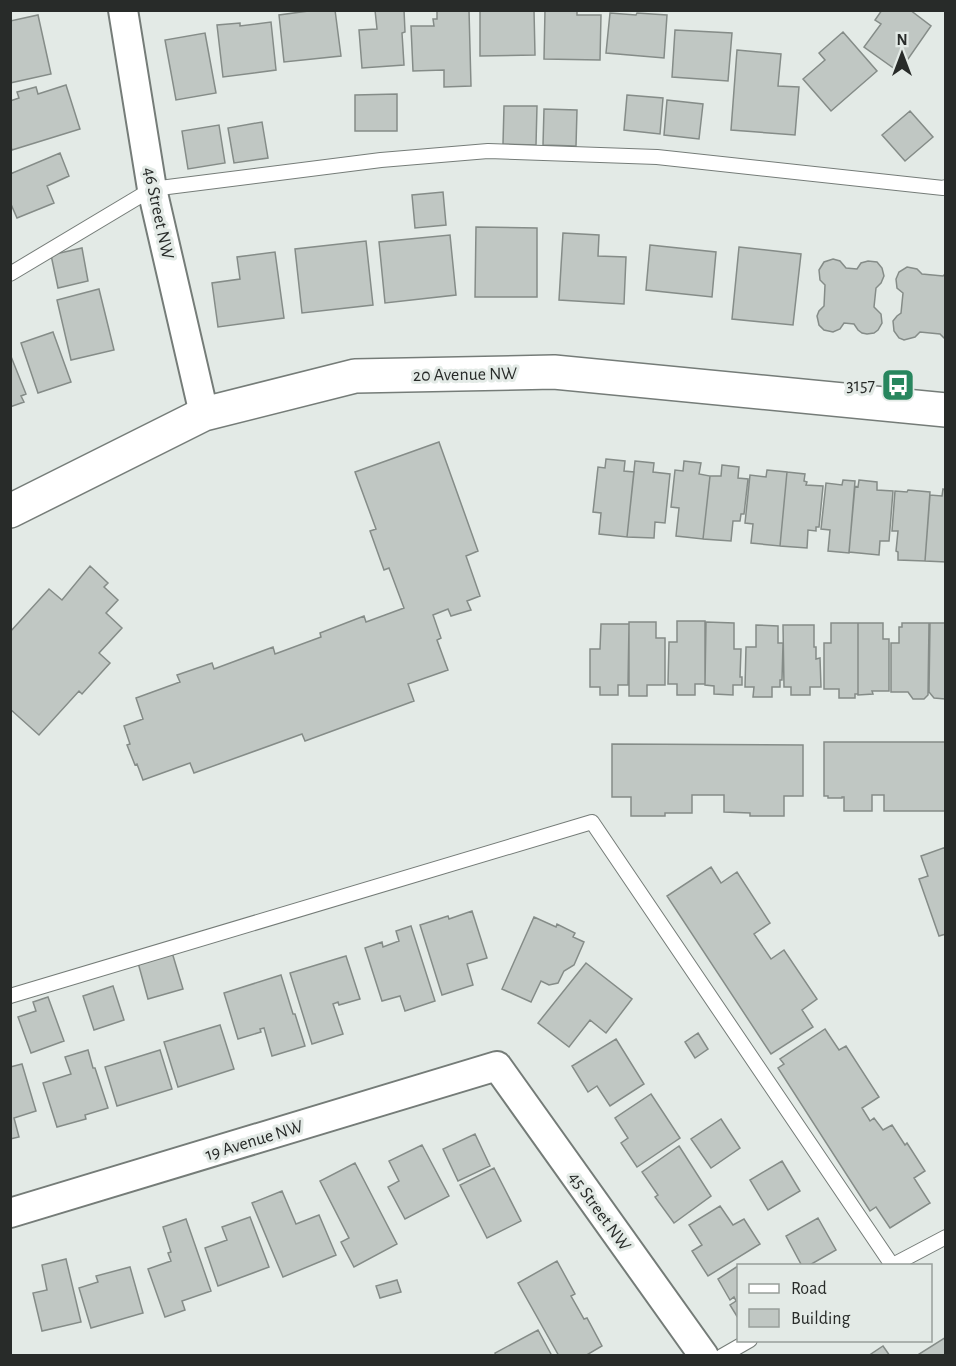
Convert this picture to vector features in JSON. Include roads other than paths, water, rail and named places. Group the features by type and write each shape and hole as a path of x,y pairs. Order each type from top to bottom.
{"street":[{"name":"46 Street NW","path":"123,10 152,189 204,414"},
{"name":"20 Avenue NW","path":"10,511 204,414 355,376 554,372 945,410"},
{"name":"19 Avenue NW","path":"10,1213 497,1066"},
{"name":"45 Street NW","path":"497,1066 704,1356"}],"lane":[{"path":"10,274 152,189 381,160 488,151 657,157 945,187"},
{"path":"10,996 592,822 891,1264"},
{"path":"894,1264 945,1237"},
{"path":"722,1356 748,1342"}],"place":[{"name":"3157","path":"898,385"}]}
